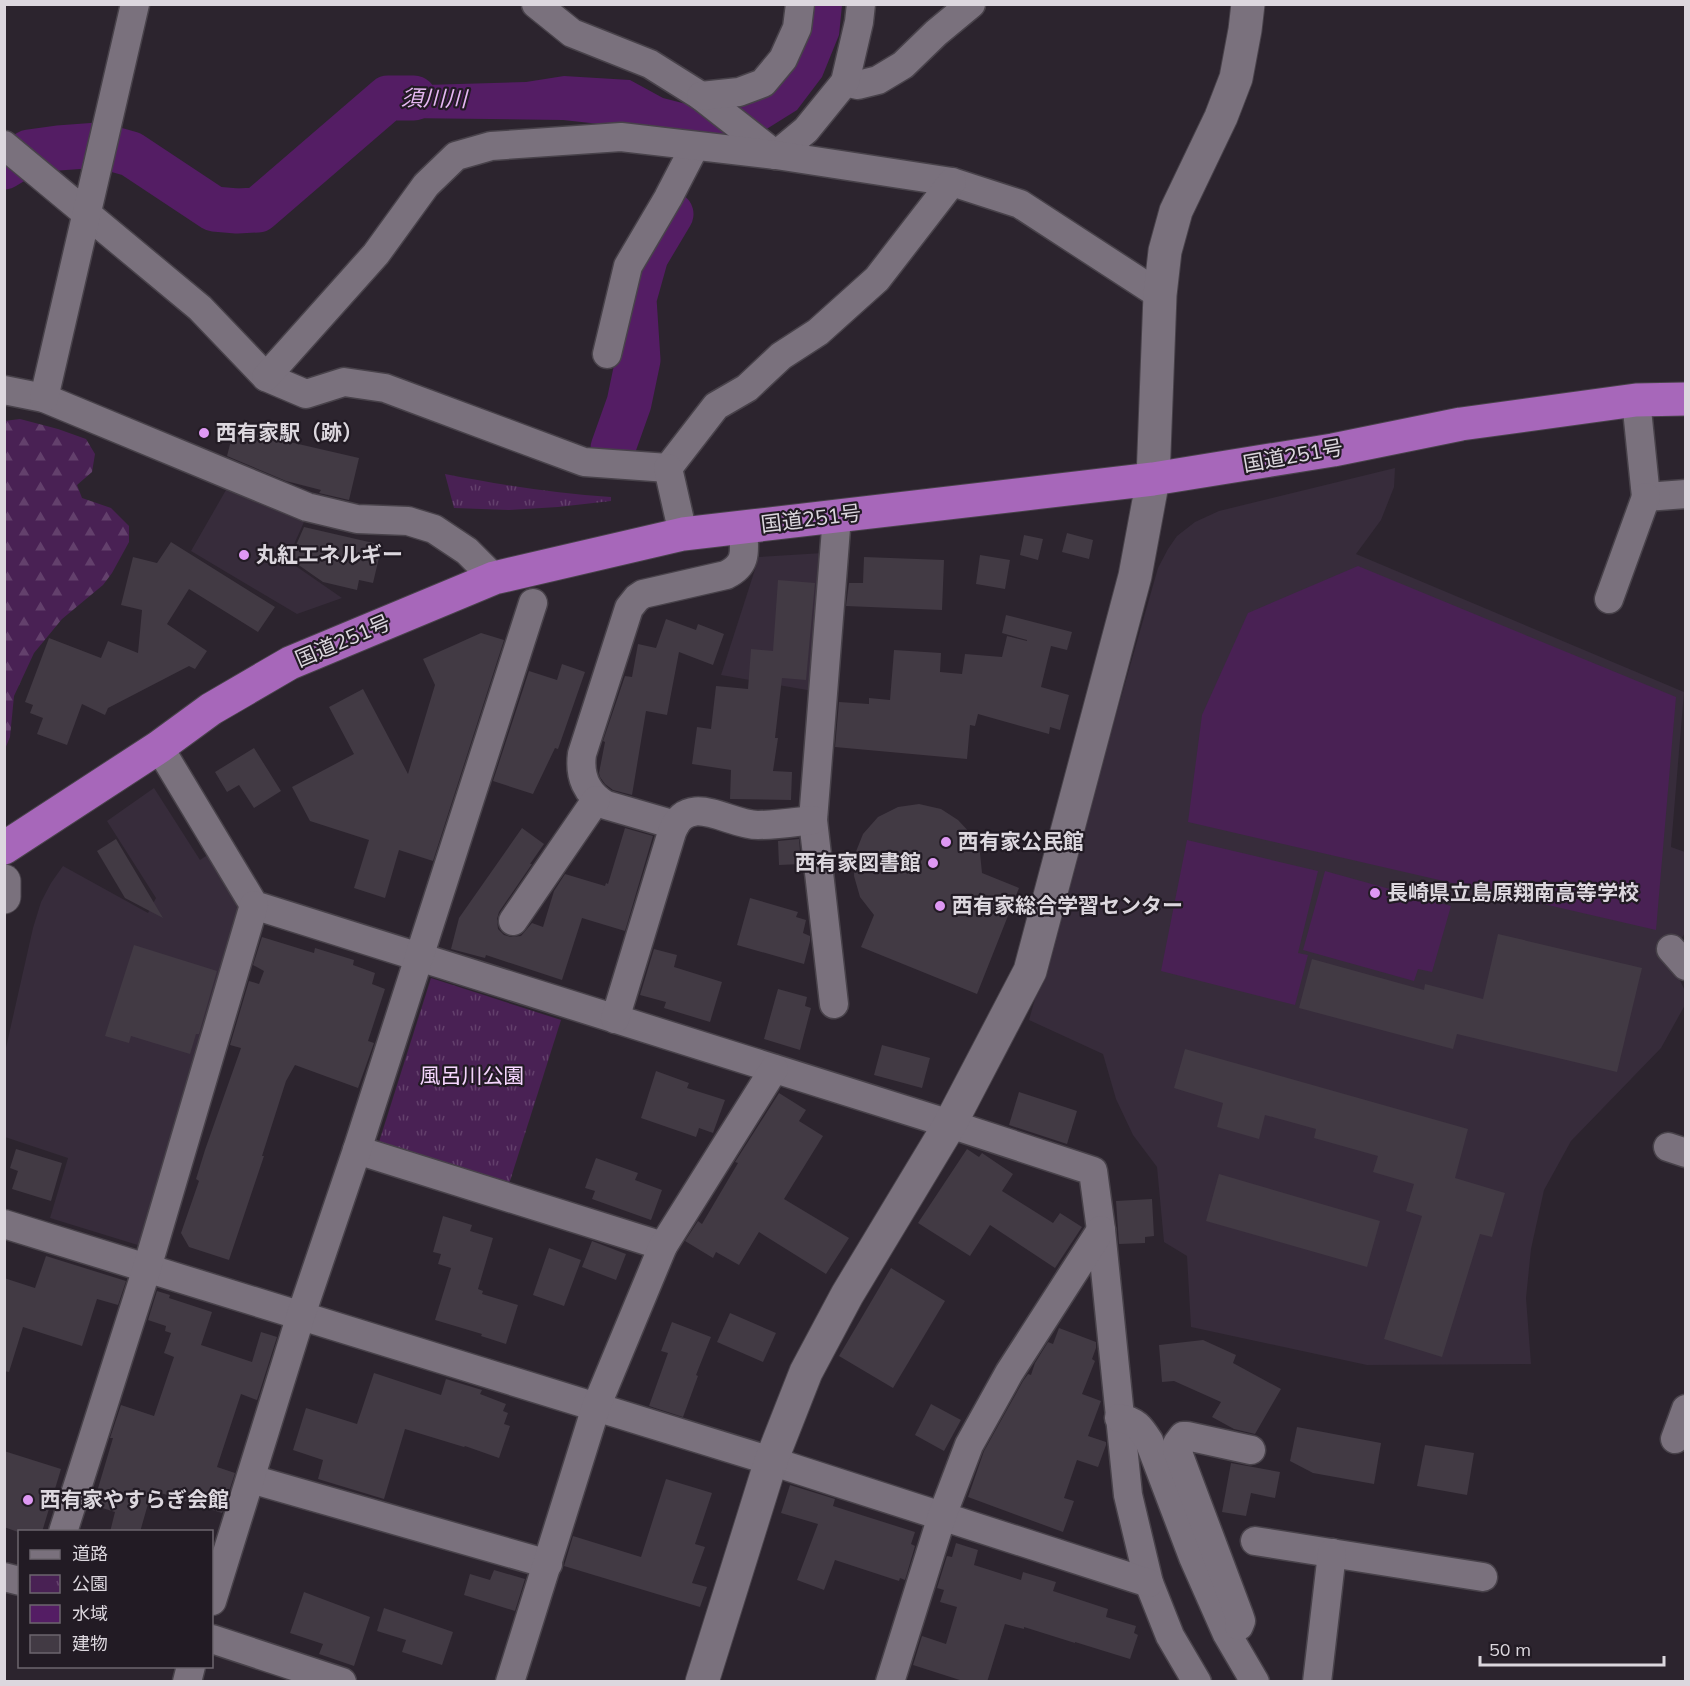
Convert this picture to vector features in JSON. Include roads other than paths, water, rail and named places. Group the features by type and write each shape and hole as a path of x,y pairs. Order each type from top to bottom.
{"highway":[{"name":"国道251号","path":"4,848 159,747 211,709 290,663 494,578 683,534 1152,479 1333,450 1461,423 1636,400 1686,399"}],"street":[{"path":"135,4 86,215 20,397 307,507 357,519 408,521 434,529 467,551 494,578"},
{"path":"536,4 572,33 650,64 704,99 768,148"},
{"path":"704,99 739,92 763,83 783,59 797,28 800,4"},
{"path":"768,148 806,130 845,82 861,4"},
{"path":"845,82 858,85 879,80 903,65 971,4"},
{"path":"702,1682 771,1461 806,1372 847,1295 950,1124 1030,970 1136,576 1152,479 1160,295 1165,251 1176,211 1221,117 1236,78 1248,4"},
{"path":"266,377 376,254 426,185 456,156 491,146 621,137 708,148 768,148 952,182 1020,204 1160,295"},
{"path":"607,354 628,266 668,198 708,148"},
{"path":"16,154 86,215 200,308 266,377 306,394 344,382 385,388 584,462 668,468"},
{"path":"668,468 716,406 747,388 781,356 818,332 877,279 952,182"},
{"path":"1608,599 1646,497 1636,400"},
{"path":"668,468 683,534"},
{"path":"1646,497 1686,494"},
{"path":"834,1004 813,820 837,516"},
{"path":"675,825 596,800 589,792 581,772 582,754 629,608 643,594 735,571 744,554 743,527"},
{"path":"213,1598 301,1315 420,957 533,603"},
{"path":"159,747 254,905 1093,1171 1128,1495 1149,1583 1170,1636 1197,1682"},
{"path":"513,921 596,800"},
{"path":"615,1018 675,825 681,818 688,812 699,810 756,825 813,820"},
{"path":"4,881 4,897"},
{"path":"64,1530 147,1268 254,905"},
{"path":"510,1682 596,1407 663,1246 774,1069"},
{"path":"357,1150 663,1246"},
{"path":"4,1224 771,1461 1149,1583"},
{"path":"894,1680 942,1516 969,1445 1003,1384 1101,1230"},
{"path":"1675,1439 1686,1409"},
{"path":"1119,1418 1128,1419 1139,1426 1149,1441 1193,1557 1227,1634 1255,1682"},
{"path":"1227,1634 1239,1627 1241,1621 1176,1450 1183,1436 1251,1450"},
{"path":"251,1479 548,1564"},
{"path":"1255,1541 1483,1577"},
{"path":"1317,1682 1332,1553"},
{"path":"213,1639 342,1682"}],"water":[{"path":"808,5 842,5 839,35 822,77 797,110 765,130 736,139 563,120 403,118 345,122 391,86 526,82 564,76 630,80 663,98 694,106 744,99"}],"waterway":[{"name":"須川川","path":"4,167 29,152 99,145 131,154 214,209 258,210 388,98 414,98"},
{"path":"613,448 629,403 638,360 634,299 646,256 671,214"}],"place":[{"name":"西有家駅（跡）","path":"204,433"},
{"name":"丸紅エネルギー","path":"244,555"},
{"name":"西有家公民館","path":"946,842"},
{"name":"西有家図書館","path":"933,863"},
{"name":"長崎県立島原翔南高等学校","path":"1375,893"},
{"name":"西有家総合学習センター","path":"940,906"},
{"name":"西有家やすらぎ会館","path":"28,1500"}],"park label":[{"name":"風呂川公園","path":"472,1076"}]}
